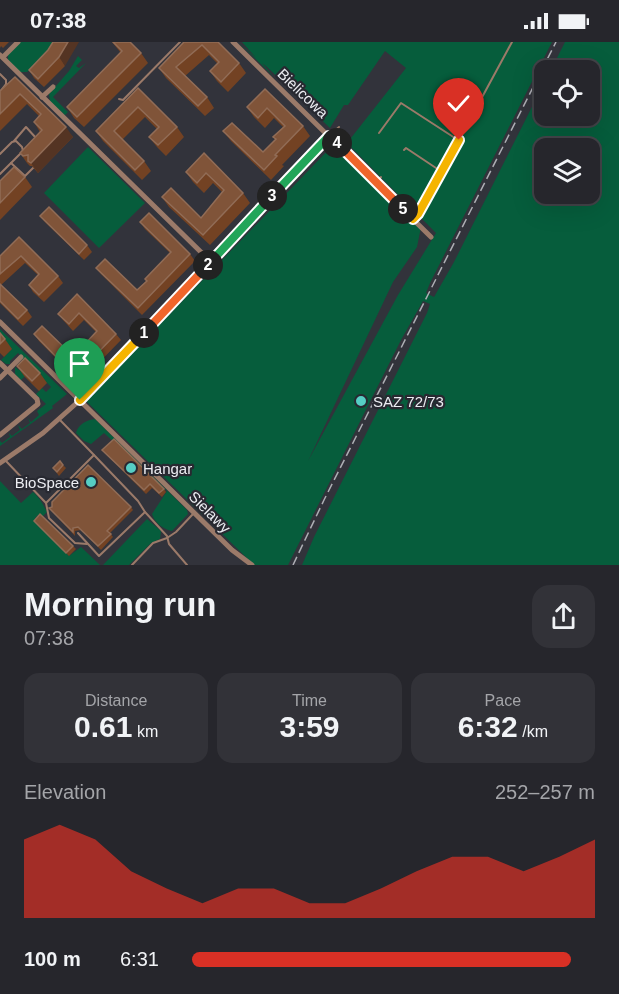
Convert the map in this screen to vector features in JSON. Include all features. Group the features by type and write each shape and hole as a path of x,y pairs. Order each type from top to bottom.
{"street":[{"path":"18,42 1,56 26,76 42,97 206,257"},
{"name":"Bielicowa","path":"233,42 431,237"},
{"path":"42,97 53,87"},
{"path":"2,461 59,419 80,400 329,136"},
{"name":"Sielawy","path":"0,322 232,550 252,565"},
{"path":"0,378 21,357"},
{"path":"0,363 37,399 38,404 0,435"}],"lane":[{"path":"119,99 123,100 180,42"},
{"path":"413,219 512,42"},
{"path":"0,74 6,80 0,92"},
{"path":"379,133 401,103 459,140"},
{"path":"329,136 339,127"},
{"path":"0,154 26,128 36,138 30,143"},
{"path":"0,174 24,149 14,141"},
{"path":"404,150 406,148 441,172"},
{"path":"11,163 25,176 33,168"},
{"path":"376,183 381,177"},
{"path":"59,419 138,501 187,565"},
{"path":"46,503 94,455"},
{"path":"2,461 52,508"},
{"path":"46,503 49,518 75,543 87,544"},
{"path":"78,533 99,556 145,512"},
{"path":"132,565 153,543 173,534 194,512"},
{"path":"173,534 178,536"}],"green space":[{"path":"18,42 55,42 49,54 27,72 20,72 8,60 8,53"},
{"path":"238,42 256,58 242,42 552,42 543,60 534,60 534,78 430,283 426,293 434,297 534,103 534,126 600,126 600,60 556,60 565,42 619,42 619,565 302,565 427,313 430,304 423,301 401,340 288,565 254,565 86,401 333,145 421,227 417,247 393,282 308,461 398,295 436,233 347,143 406,68 385,51 348,105 344,105 330,128 262,63 274,77"},
{"path":"78,56 82,60 76,66 79,68 86,63 53,97 68,112 65,115 50,101 49,94 69,71"},
{"path":"88,147 145,203 99,248 44,193"},
{"path":"0,329 67,394 52,406 53,408 0,446 0,441 2,443 10,437 9,433 12,436 20,430 18,425 22,429 30,423 28,418 31,422 39,415 37,411 46,404 36,394 42,388 46,392 51,387 33,368 21,380 15,374 15,367 19,370 25,363 18,353 10,364 1,360 12,349 0,336"},
{"path":"95,419 187,510 188,514 172,531 160,525 152,514 167,491 104,433 91,444 76,433 83,423"},
{"path":"0,481 21,503 33,492 38,497 47,512 41,518 38,515 35,518 69,556 81,547 100,565 0,565"},
{"path":"147,519 161,531 160,539 151,543 129,565 103,565"}],"building":[{"path":"53,42 68,42 59,57 38,79 29,70"},
{"path":"113,42 130,42 141,53 77,117 67,107 122,51"},
{"path":"184,42 218,42 239,63 221,82 210,71 219,62 202,45 176,67 207,97 198,106 159,68"},
{"path":"15,77 66,127 31,163 28,161 28,155 23,156 20,153 42,130 34,122 41,114 20,94 0,114 0,91"},
{"path":"138,88 177,127 158,145 149,137 159,127 138,107 114,131 144,161 135,170 96,131"},
{"path":"265,89 303,126 264,170 223,131 232,123 263,152 276,139 273,137 285,126 267,108 258,118 247,107"},
{"path":"204,153 243,193 203,235 162,197 171,188 201,218 224,190 206,173 197,183 186,172"},
{"path":"14,167 25,177 0,203 0,181"},
{"path":"49,207 87,245 79,254 40,216"},
{"path":"149,213 190,254 138,308 96,268 105,259 137,290 147,281 145,279 171,252 140,222"},
{"path":"19,237 58,276 39,295 29,285 39,274 21,256 0,274 0,256"},
{"path":"0,284 27,310 18,319 0,301"},
{"path":"77,294 116,334 79,372 69,370 34,334 42,326 75,358 97,331 79,313 69,324 58,314"},
{"path":"0,333 5,339 0,344"},
{"path":"25,358 40,373 32,381 17,366"},
{"name":"Hangar","path":"114,439 164,489 159,493 150,484 144,490 102,450"},
{"path":"60,461 63,465 57,472 53,468"},
{"path":"88,465 131,507 107,531 111,534 98,546 78,527 73,528 73,532 49,508 52,507 52,502"},
{"path":"40,514 73,546 66,553 34,521"}],"railway":[{"path":"293,565 556,42"}],"place":[{"name":"SAZ 72/73","path":"361,401"},
{"name":"Hangar","path":"131,468"},
{"name":"BioSpace","path":"91,482"}],"route":[{"path":"80,400 329,136 413,219 418,214 459,140"}]}
